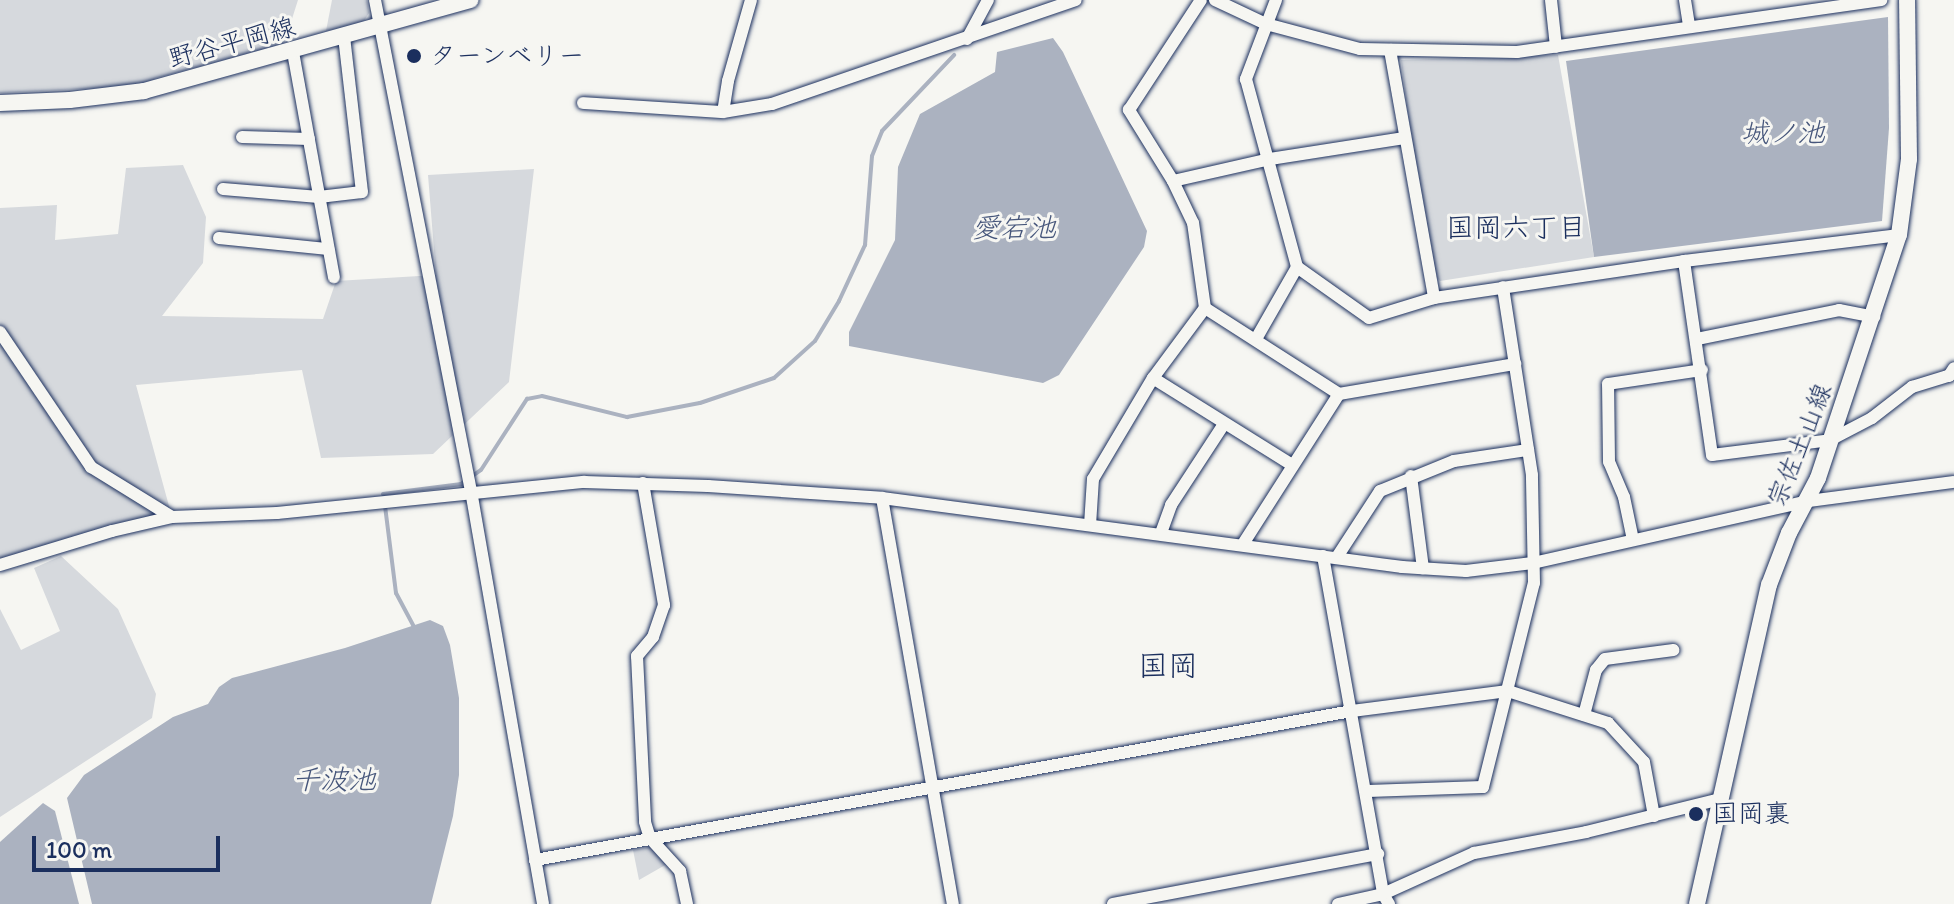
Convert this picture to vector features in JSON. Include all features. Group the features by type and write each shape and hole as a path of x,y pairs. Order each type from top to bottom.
{"main road":[{"name":"野谷平岡線","path":"0,103 70,100 144,91 471,0"},
{"name":"宗佐土山線","path":"1697,904 1769,585 1789,533 1809,501 1874,317 1899,235 1909,159 1907,0"}],"street":[{"path":"375,0 471,491 543,904"},
{"path":"723,112 728,81 751,0"},
{"path":"967,39 988,0"},
{"path":"1090,525 1093,479 1153,378 1205,308 1193,223 1173,181 1129,110 1201,0"},
{"path":"1215,0 1266,24 1333,43 1390,50 1517,52 1689,25 1881,0"},
{"path":"1276,0 1246,79 1297,267 1369,318 1434,298 1503,287 1899,235"},
{"path":"1551,0 1556,47"},
{"path":"1685,0 1689,25"},
{"path":"583,103 723,112 772,104 1075,2"},
{"path":"223,189 319,197 362,192 344,37"},
{"path":"1390,50 1434,298"},
{"path":"293,52 334,277"},
{"path":"242,137 309,139"},
{"path":"1173,181 1270,159 1404,138"},
{"path":"219,238 328,249"},
{"path":"1684,261 1712,455 1830,440 1872,418 1912,387 1952,376"},
{"path":"1256,339 1297,267"},
{"path":"1367,791 1483,787 1534,583 1532,475 1503,287"},
{"path":"1205,308 1339,394 1515,364"},
{"path":"1697,339 1839,310 1874,317"},
{"path":"0,332 91,467 172,517"},
{"path":"1633,540 1624,497 1609,462 1608,384 1702,370"},
{"path":"1153,378 1292,465"},
{"path":"1243,544 1339,394"},
{"path":"1161,533 1171,505 1224,424"},
{"path":"1337,557 1380,491 1454,461 1528,450"},
{"path":"1411,476 1423,568"},
{"path":"0,565 112,531 172,517 277,513 471,491 483,495 584,482 882,498 1323,556 1466,571 1533,563 1809,501 1954,482"},
{"path":"643,483 664,605 653,637 637,656 643,718 645,822 650,838 680,871 687,904"},
{"path":"882,498 953,904"},
{"path":"1323,556 1386,899"},
{"path":"1584,715 1596,670 1605,659 1673,650"},
{"path":"535,860 1352,711 1508,691 1608,723 1644,762 1654,816"},
{"path":"1338,904 1386,899 1474,853 1654,816 1720,799"},
{"path":"1113,904 1378,854"}],"shaded area":[{"path":"0,0 298,0 284,44 156,78 142,86 0,93"},
{"path":"332,0 367,0 369,13 362,24 326,31"},
{"path":"1558,55 1594,257 1440,281 1429,270 1401,60"},
{"path":"183,165 206,217 203,263 162,316 323,319 336,281 436,275 428,175 534,169 509,382 433,454 321,458 302,370 136,385 172,517 0,567 0,208 57,205 55,240 118,234 126,168"},
{"path":"61,556 118,609 156,694 152,718 0,817 0,609 21,650 60,631 34,568"},
{"path":"651,847 667,864 639,880 633,850"}],"water":[{"name":"城ノ池","path":"1888,17 1889,128 1882,221 1594,257 1566,61"},
{"name":"愛宕池","path":"1053,38 1063,52 1147,231 1144,247 1059,375 1043,383 849,346 849,332 895,240 898,167 920,114 995,72 997,52"},
{"name":"千波池","path":"430,620 443,626 450,645 459,698 459,775 453,816 431,904 92,904 67,798 84,775 173,717 208,704 219,687 232,678 345,648"},
{"path":"43,803 55,811 79,904 0,904 0,842"}],"waterway":[{"path":"383,494 461,484 481,470 527,399 542,396 627,417 700,403 774,378 815,341 839,301 865,245 872,156 882,131 954,55"},
{"path":"385,506 396,593 414,627"}],"place":[{"name":"ターンベリー","path":"414,56"},
{"name":"国岡裏","path":"1696,814"}],"district":[{"name":"国岡六丁目","path":"1516,227"},
{"name":"国岡","path":"1168,666"}]}
